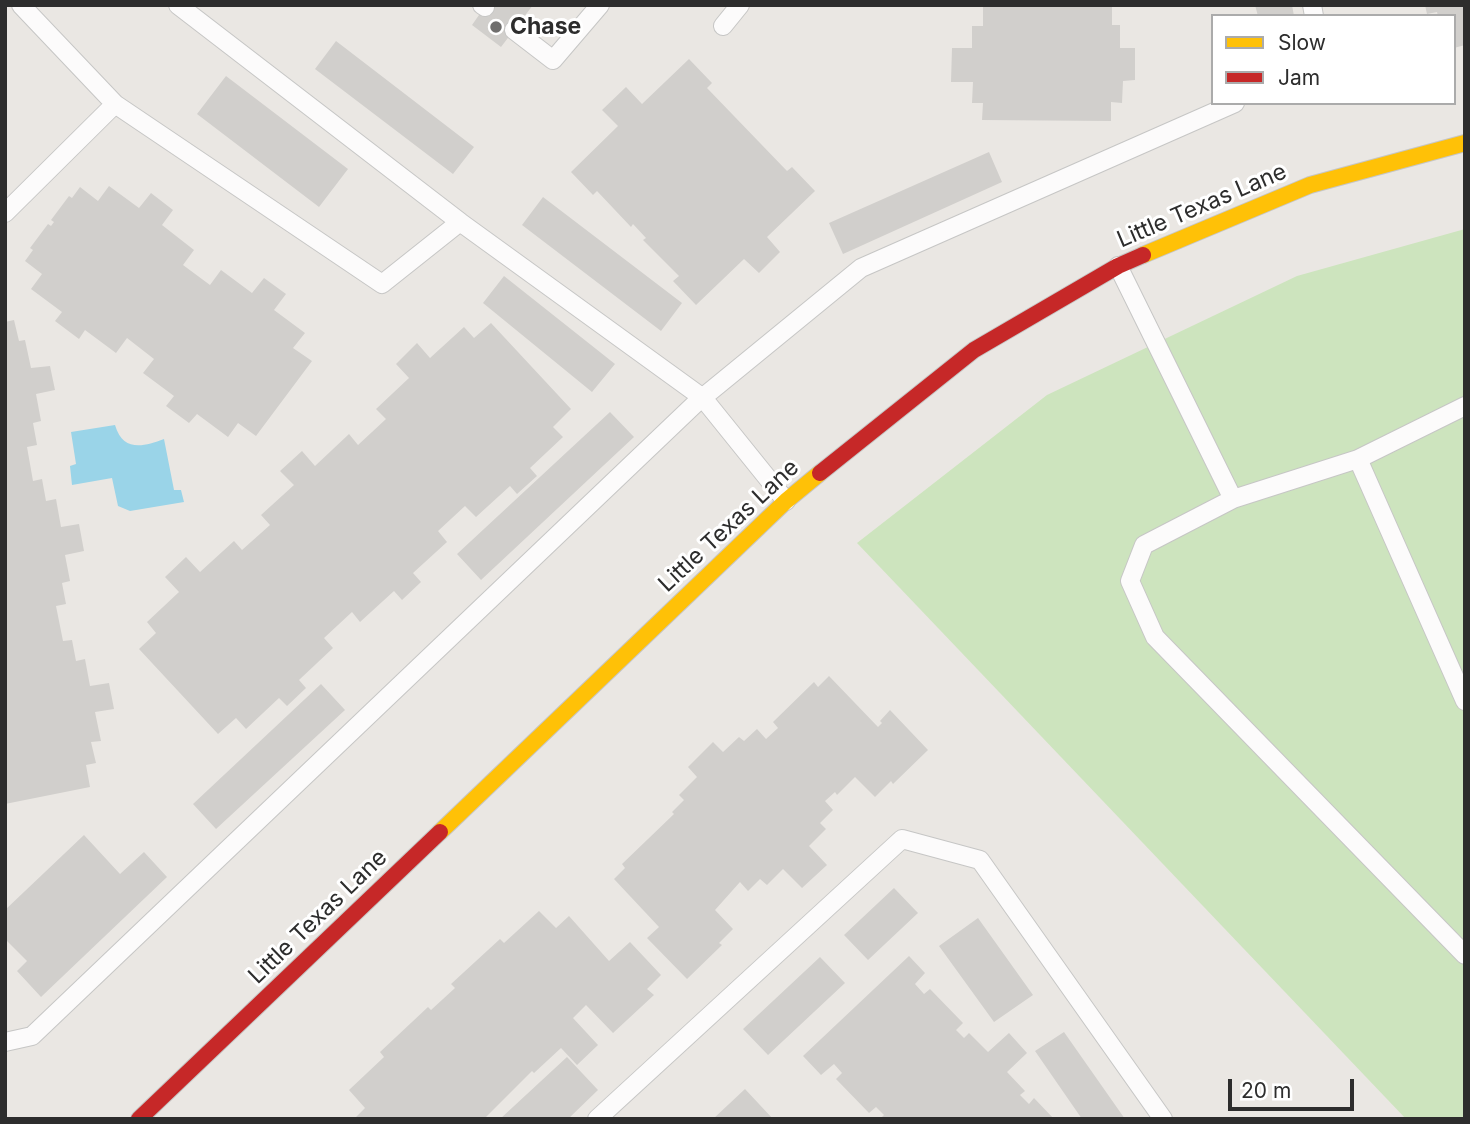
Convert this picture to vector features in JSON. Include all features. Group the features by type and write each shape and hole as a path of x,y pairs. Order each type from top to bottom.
{"street":[{"name":"Little Texas Lane","path":"139,1119 786,501 974,350 1118,266 1310,185 1465,143"}],"lane":[{"path":"21,5 115,104 382,284 460,222"},
{"path":"178,5 460,222 703,398 786,501"},
{"path":"514,30 553,60 600,5"},
{"path":"723,26 740,5"},
{"path":"5,213 115,104"},
{"path":"5,1042 32,1036 703,398 861,268 1230,105"},
{"path":"1118,266 1233,499"},
{"path":"1465,407 1358,458 1233,499 1144,545 1130,581 1155,637 1465,955"},
{"path":"1358,458 1465,701"},
{"path":"597,1119 902,839 980,860 1163,1119"}],"green space":[{"path":"1465,229 1465,1119 1406,1119 857,543 1047,395 1297,276"}],"water":[{"path":"115,425 123,440 135,445 164,439 174,490 181,490 184,502 130,511 118,506 112,478 72,485 70,466 76,464 71,432"}],"building":[{"name":"Chase","path":"486,5 533,5 501,47 472,25"},
{"path":"983,5 1112,5 1112,25 1120,25 1120,48 1135,48 1135,80 1123,81 1122,103 1111,102 1111,121 982,120 983,103 972,103 973,82 951,82 952,48 972,48 972,26 983,26"},
{"path":"1255,5 1292,5 1294,14 1257,14"},
{"path":"1425,5 1465,5 1465,45 1456,47 1456,14 1427,14"},
{"path":"336,41 474,147 453,174 315,69"},
{"path":"689,59 712,83 707,88 787,171 792,167 815,191 767,237 780,252 759,273 744,259 696,305 673,281 679,276 643,240 646,238 633,224 631,227 597,191 593,195 571,172 618,126 602,110 626,87 642,104"},
{"path":"226,76 348,169 319,207 197,114"},
{"path":"989,152 1002,182 843,254 829,223"},
{"path":"109,186 139,208 151,193 173,210 162,225 194,250 183,265 210,285 221,270 252,293 264,278 286,294 274,310 305,333 293,348 312,361 256,436 238,423 228,437 197,414 189,423 166,406 174,396 143,373 154,359 127,338 116,353 85,330 79,339 55,321 62,312 31,289 42,274 25,261 33,250 30,248 48,224 51,226 54,222 51,220 69,196 72,198 80,187 98,201"},
{"path":"543,197 682,303 661,331 522,225"},
{"path":"504,276 615,364 592,392 483,303"},
{"path":"14,320 19,341 25,340 31,368 50,366 55,390 36,394 41,421 33,423 37,445 27,447 33,481 42,479 46,501 56,499 61,527 79,524 84,551 65,555 70,581 62,583 66,604 56,606 63,641 72,640 76,661 85,659 90,686 109,683 114,709 95,712 101,741 91,742 96,763 86,765 90,787 5,804 5,322"},
{"path":"491,323 571,409 553,427 563,437 530,468 537,476 517,494 510,486 476,517 465,506 438,531 447,542 413,573 421,582 402,600 394,591 360,622 352,612 324,638 333,648 299,680 306,688 287,706 279,698 246,729 236,718 218,734 139,649 156,633 147,622 179,592 165,577 186,557 200,572 234,541 242,550 270,525 261,515 294,485 280,471 302,451 315,466 349,434 358,445 386,419 376,409 409,378 396,364 417,343 430,358 464,327 474,338"},
{"path":"610,412 634,437 481,580 457,554"},
{"path":"829,676 878,727 890,710 928,750 893,784 891,781 875,797 855,777 837,795 835,792 825,801 833,810 820,823 826,829 809,846 827,865 802,888 783,869 767,885 760,879 748,891 740,882 715,910 733,929 719,943 722,945 687,979 647,938 659,927 614,879 625,868 622,864 674,814 672,812 684,800 679,795 697,777 688,767 713,742 723,752 739,737 744,741 757,729 766,739 778,728 773,722 814,682 818,687"},
{"path":"321,684 345,710 216,829 193,804"},
{"path":"84,835 120,874 144,852 167,877 41,997 17,971 27,961 5,939 5,910"},
{"path":"894,888 918,913 868,960 844,935"},
{"path":"539,911 556,928 569,916 609,961 630,942 661,975 647,989 654,995 613,1033 586,1005 573,1018 598,1045 577,1065 561,1048 534,1073 532,1071 484,1119 354,1119 365,1108 349,1090 384,1057 380,1052 428,1007 431,1010 455,988 451,984 500,939 504,943"},
{"path":"978,918 1033,995 994,1022 939,946"},
{"path":"909,956 925,973 915,984 924,994 930,989 963,1023 956,1030 964,1038 969,1033 988,1052 1009,1033 1027,1053 1007,1072 1025,1091 1020,1095 1029,1104 1034,1098 1054,1119 880,1119 884,1115 876,1107 869,1113 836,1079 842,1073 834,1064 821,1075 803,1056"},
{"path":"820,957 845,983 768,1055 743,1029"},
{"path":"1064,1032 1125,1119 1082,1119 1035,1051"},
{"path":"567,1057 598,1090 568,1119 500,1119"},
{"path":"745,1089 773,1119 713,1119"}],"traffic: slow":[{"path":"1143,255 1310,185 1465,143"},
{"path":"440,832 786,501 820,473"}],"traffic: jam":[{"path":"820,473 974,350 1118,266 1143,255"},
{"path":"139,1119 440,832"}],"place":[{"name":"Chase","path":"496,27"}]}
